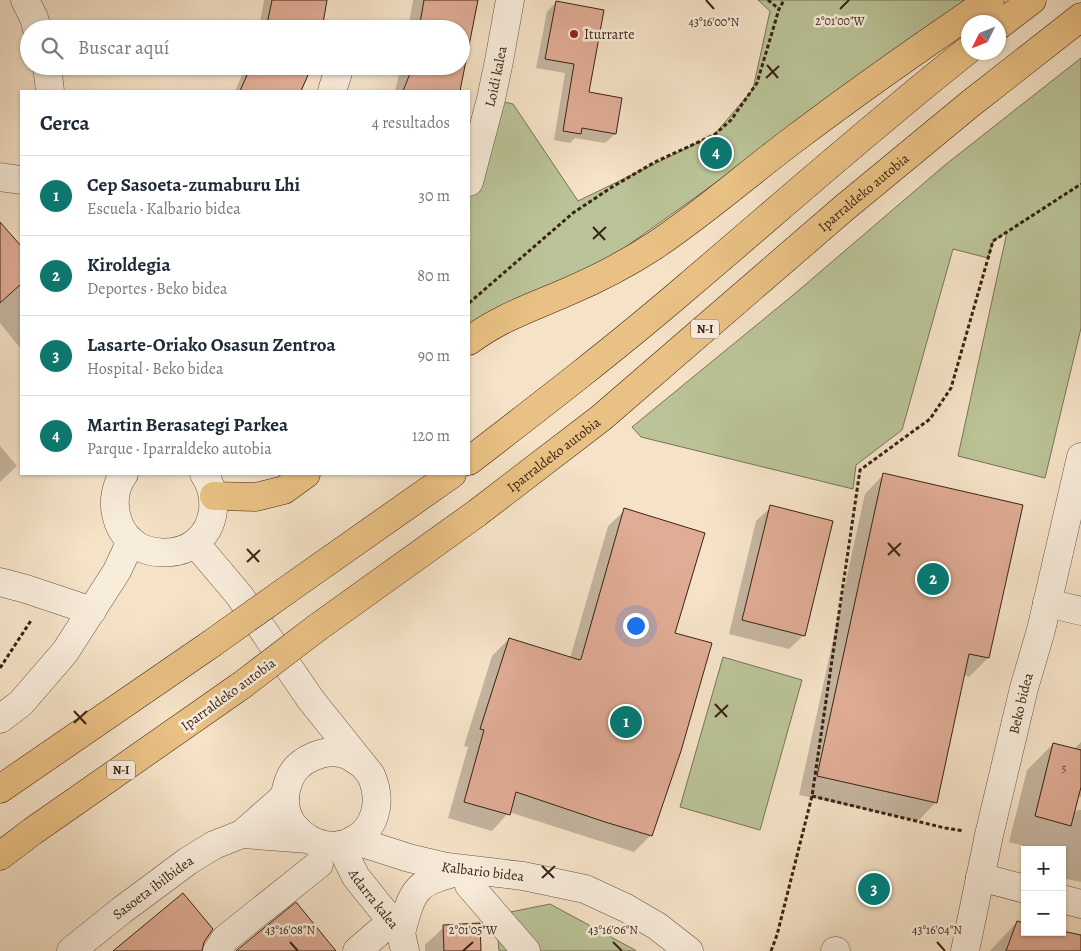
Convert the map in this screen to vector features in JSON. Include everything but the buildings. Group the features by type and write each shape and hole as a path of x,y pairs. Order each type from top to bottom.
{"highway":[{"path":"470,340 483,330 516,312 568,292 652,247 790,142 924,45 990,0"},
{"path":"1006,20 1032,0"},
{"name":"Iparraldeko autobia","path":"0,856 32,831 242,685 318,627 477,513 601,418 844,208 970,104 1081,18"},
{"path":"470,460 585,372 687,287 817,174 961,56"},
{"path":"209,485 256,497 284,490 305,475"},
{"path":"0,789 211,644 451,475"}],"street":[{"path":"25,0 35,20"},
{"name":"Loidi kalea","path":"470,178 486,122 510,0"},
{"path":"48,75 50,90"},
{"path":"332,90 337,75"},
{"path":"0,177 20,180"},
{"name":"Beko bidea","path":"965,951 980,877 1024,688 1041,630 1081,457"},
{"path":"124,475 115,496 118,522 131,541 156,552 171,552 186,548 195,543 209,525 214,510 209,485"},
{"path":"0,719 22,703 65,652 117,571 131,541"},
{"path":"195,543 239,595 311,700 371,775 376,785 378,796 375,815 370,826 347,843 328,846 315,843 301,835 290,822 285,805 285,790 292,774 307,751 312,734 311,700"},
{"path":"0,582 92,611"},
{"path":"1046,603 1081,611"},
{"path":"300,764 316,755 331,752 346,755 360,763"},
{"name":"Sasoeta ibilbidea","path":"71,951 188,860 214,845 242,834 285,796"},
{"path":"375,815 409,858"},
{"name":"Sasoeta ibilbidea","path":"242,834 308,839"},
{"name":"Kalbario bidea","path":"347,843 447,867 470,877 523,876 586,889 626,908 657,926 689,951"},
{"name":"Adarra kalea","path":"347,843 356,876 395,938"},
{"path":"218,947 319,864"},
{"path":"357,951 395,938 408,906 423,884 435,878 470,877 526,951"},
{"path":"980,877 1021,888"},
{"path":"1066,900 1081,904"}],"path":[{"path":"768,0 779,9"},
{"path":"470,302 573,213 655,162 714,135 731,120 757,83 779,9 784,0"},
{"path":"770,951 777,935 812,796 860,470 930,419 951,388 992,241 1081,184"},
{"path":"0,668 34,616"},
{"path":"812,796 945,828"}],"green space":[{"path":"758,0 972,0 613,256 470,328 470,169 491,99 513,104 578,201 714,135 753,89 770,11"},
{"path":"1081,58 1081,328 1045,478 958,456 1007,232 993,241 988,258 953,249 902,430 856,465 853,489 641,437 632,427 792,296 945,165"},
{"path":"723,657 802,680 760,830 680,807"},
{"path":"550,904 636,951 499,951 496,915"}],"place":[{"name":"Iturrarte","path":"574,34"},
{"name":"Martin Berasategi Parkea","path":"716,153"},
{"name":"Kiroldegia","path":"933,579"},
{"name":"Cep Sasoeta-zumaburu Lhi","path":"626,722"},
{"name":"Lasarte-Oriako Osasun Zentroa","path":"874,889"}]}
